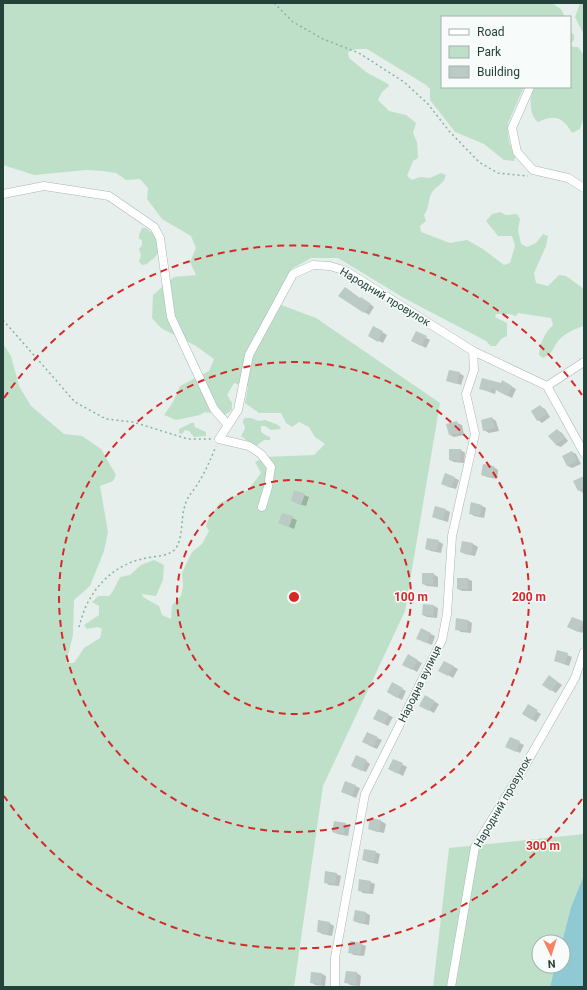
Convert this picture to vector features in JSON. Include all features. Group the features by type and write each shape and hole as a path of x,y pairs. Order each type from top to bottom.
{"street":[{"path":"530,88 512,128 517,152 533,170 568,178 584,188"},
{"path":"3,194 44,186 110,196 154,227 160,238 172,317 214,408 228,425"},
{"name":"Народний провулок","path":"219,439 238,410 250,355 253,348 294,274 313,265 330,266 346,271 472,351 547,386"},
{"name":"Народна вулиця","path":"335,987 335,958 365,794 442,640 447,614 452,536 476,434 466,394 474,370 472,351"},
{"path":"584,362 547,386 584,453"},
{"path":"219,439 249,446 261,454 271,467 268,487 262,507"},
{"name":"Народний провулок","path":"451,987 475,847 526,764 575,678 584,652"}],"path":[{"path":"274,3 293,22 323,39 359,53 404,82 428,104 450,132 479,162 498,173 529,176"},
{"path":"3,320 75,402 106,419 133,422 188,439 219,439 208,465 195,488 186,498 180,537 176,548 169,554 141,559 120,566 101,583 86,607 79,627"}],"green space":[{"path":"3,3 552,3 561,9 564,16 441,16 441,88 524,88 508,123 509,140 516,155 514,161 504,160 484,144 455,132 430,100 430,89 426,85 367,49 356,49 348,52 349,58 366,72 388,84 389,86 382,92 378,100 389,111 406,115 416,123 413,133 417,142 418,158 413,161 407,176 412,180 420,177 430,178 441,173 446,175 443,181 431,194 427,210 424,215 426,221 420,226 421,232 450,243 467,240 483,249 504,265 510,263 515,246 512,236 498,236 486,221 492,214 500,212 506,215 517,214 520,219 518,230 521,244 527,247 536,243 543,234 548,236 546,246 534,273 536,283 548,286 559,275 566,276 584,289 584,326 564,336 559,340 551,352 543,358 539,355 541,343 553,325 551,318 518,313 516,316 509,314 496,314 495,317 507,323 507,336 501,339 496,346 491,346 486,341 404,298 338,258 311,258 292,269 273,302 316,318 440,403 405,611 323,786 294,987 3,987 3,344 11,356 19,386 31,406 64,434 82,436 101,449 116,475 113,481 100,486 108,532 104,551 90,586 74,600 73,635 66,663 74,663 84,648 100,638 102,629 98,627 87,629 84,625 99,615 99,606 92,602 98,596 109,596 120,577 130,575 141,565 154,560 164,565 163,580 156,596 142,594 143,597 159,606 162,615 171,619 172,605 181,596 183,586 182,573 192,552 202,544 209,531 206,526 209,518 220,503 248,490 261,473 255,462 265,457 314,455 325,444 315,437 309,427 299,422 292,427 286,423 281,413 259,413 245,403 248,387 234,383 227,395 232,403 232,410 225,415 205,412 200,415 176,420 164,415 173,402 180,386 209,371 214,359 196,346 161,328 152,318 153,295 174,277 196,275 190,262 196,248 191,236 162,219 147,199 148,188 140,179 126,180 116,173 86,170 34,175 3,165"},
{"path":"580,3 584,3 584,32 582,31 575,17"},
{"path":"571,32 574,35 574,40 571,44"},
{"path":"571,44 573,47 578,47 584,55 584,117 580,129 572,133 565,123 558,118 549,118 538,122 531,110 534,88 571,88"},
{"path":"142,228 146,228 159,239 159,244 156,256 147,264 142,265 139,262 141,255 139,249 142,245 142,240 139,239 139,235"},
{"path":"245,418 251,418 259,421 265,420 281,427 280,429 271,430 265,426 261,426 261,432 270,437 270,440 264,440 255,447 241,436 245,428 243,420"},
{"path":"194,423 195,427 206,432 206,436 194,437 189,431 185,430 182,434 179,433 179,429"},
{"path":"584,834 584,875 571,907 564,934 531,934 531,974 553,974 550,987 433,987 449,848"}],"water":[{"path":"584,875 584,987 550,987 553,974 571,974 571,934 564,934 571,907"}],"building":[{"path":"345,287 371,304 364,313 338,296"},
{"path":"373,326 383,331 378,342 368,336"},
{"path":"416,331 427,336 421,346 411,341"},
{"path":"449,370 460,372 457,384 446,381"},
{"path":"482,378 501,383 502,380 512,386 507,396 492,388 491,392 479,389"},
{"path":"540,405 547,414 537,421 531,411"},
{"path":"492,417 495,428 483,431 481,420"},
{"path":"457,421 460,433 449,435 446,424"},
{"path":"557,429 565,438 556,445 548,436"},
{"path":"449,449 461,449 460,461 449,460"},
{"path":"572,451 577,461 567,466 562,456"},
{"path":"483,464 494,466 492,477 481,475"},
{"path":"445,473 455,477 451,488 441,484"},
{"path":"584,476 584,488 578,491 573,481"},
{"path":"294,490 305,494 301,505 291,501"},
{"path":"471,502 482,505 480,516 469,514"},
{"path":"435,506 446,509 443,520 432,517"},
{"path":"282,513 293,516 289,527 278,523"},
{"path":"427,538 439,540 437,551 425,549"},
{"path":"462,541 473,543 471,555 460,552"},
{"path":"422,573 434,573 433,585 422,584"},
{"path":"457,578 468,578 468,589 457,589"},
{"path":"423,604 434,605 433,616 422,615"},
{"path":"572,617 583,621 578,632 567,627"},
{"path":"456,618 468,620 467,631 455,630"},
{"path":"421,628 431,633 427,643 416,639"},
{"path":"557,650 568,653 565,664 554,661"},
{"path":"408,654 418,660 412,670 402,665"},
{"path":"444,661 454,666 448,676 438,671"},
{"path":"549,675 558,682 551,691 542,685"},
{"path":"392,682 403,688 397,698 387,692"},
{"path":"425,695 435,701 429,711 419,706"},
{"path":"528,704 538,710 532,720 522,714"},
{"path":"378,709 389,714 384,724 373,719"},
{"path":"367,732 378,737 373,747 362,742"},
{"path":"510,737 520,741 516,752 505,747"},
{"path":"356,755 367,760 362,771 351,766"},
{"path":"393,759 403,763 398,774 388,769"},
{"path":"345,781 356,785 352,796 341,792"},
{"path":"370,818 381,820 379,832 368,829"},
{"path":"334,821 346,823 344,834 332,832"},
{"path":"364,849 376,851 374,862 362,860"},
{"path":"325,871 337,873 335,884 324,883"},
{"path":"359,879 371,881 369,892 358,891"},
{"path":"355,910 366,912 365,923 353,921"},
{"path":"318,920 330,922 328,934 317,932"},
{"path":"350,941 362,943 360,954 348,953"},
{"path":"346,971 357,972 356,984 344,983"},
{"path":"311,972 322,973 321,984 310,983"}]}
